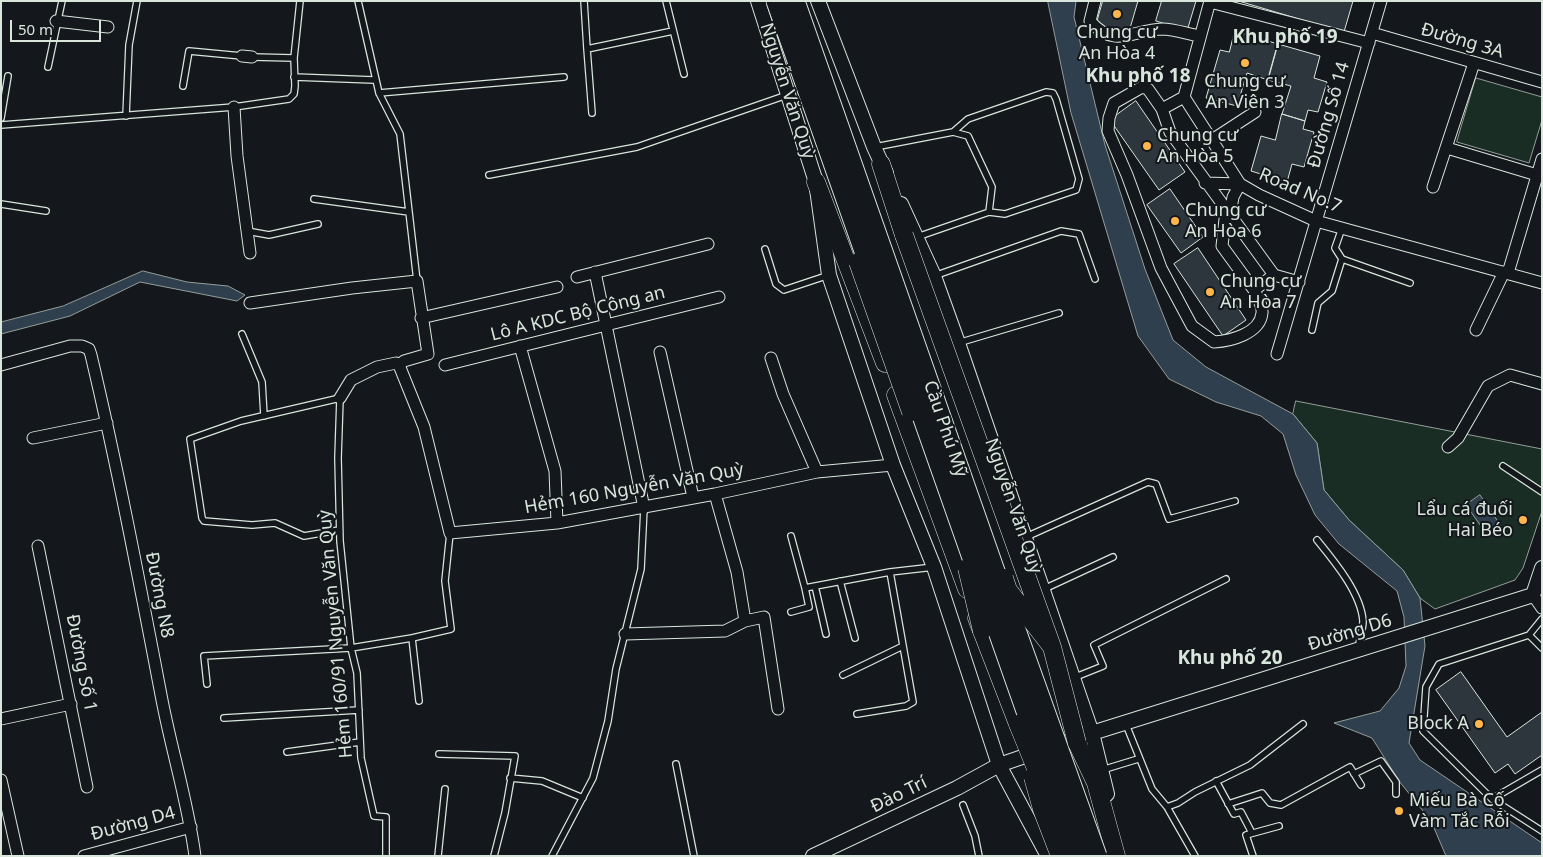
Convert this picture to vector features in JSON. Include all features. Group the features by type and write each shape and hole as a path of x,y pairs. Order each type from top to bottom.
{"highway":[{"name":"Cầu Phú Mỹ","path":"776,1 1078,856"},
{"name":"Cầu Phú Mỹ","path":"795,1 1097,856"}],"main road":[{"name":"Cầu Phú Mỹ","path":"769,1 880,326 972,583 982,631"},
{"name":"Cầu Phú Mỹ","path":"802,1 916,334 1008,590 1052,647"},
{"name":"Nguyễn Văn Quỳ","path":"881,164 910,236"},
{"name":"Nguyễn Văn Quỳ","path":"816,182 844,253"},
{"name":"Cầu Phú Mỹ","path":"910,236 1052,647 1106,856"},
{"name":"Cầu Phú Mỹ","path":"844,253 982,631 1072,856"},
{"name":"Cầu Phú Mỹ","path":"1018,724 1042,809 1060,856"},
{"name":"Cầu Phú Mỹ","path":"1077,743 1096,783 1116,856"}],"street":[{"name":"Nguyễn Văn Quỳ","path":"758,1 790,94 816,182 829,275 893,465 934,567 999,765 1048,856"},
{"path":"764,20 814,1"},
{"name":"Nguyễn Văn Quỳ","path":"818,1 881,164"},
{"path":"1095,1 1090,21 1098,30 1124,38 1149,30 1165,29 1200,36"},
{"name":"Đường Số 14","path":"1277,354 1381,1"},
{"path":"1162,109 1184,97 1210,2"},
{"name":"Đường 3A","path":"1210,2 1474,63 1542,82"},
{"path":"56,21 108,27"},
{"path":"1434,187 1474,63"},
{"path":"1206,183 1240,184 1228,213 1222,246 1254,290 1262,313 1258,323 1244,334 1230,341 1214,342 1192,326 1161,268 1127,175 1108,131 1109,118 1114,103 1142,87 1148,89 1162,109 1170,132 1206,183 1228,213 1274,275 1299,282"},
{"name":"Road No.7","path":"1184,97 1240,184 1259,196 1316,221 1542,283"},
{"path":"234,107 237,156 250,253"},
{"path":"1212,140 1255,112"},
{"path":"1447,148 1537,175"},
{"path":"1476,330 1506,273 1542,159"},
{"name":"Nguyễn Văn Quỳ","path":"910,236 934,276 1092,732 1122,856"},
{"path":"577,277 708,244"},
{"path":"595,272 644,508"},
{"path":"1254,290 1274,275"},
{"path":"250,304 352,288 417,281 421,318 428,354 399,364 377,367 351,380 340,398"},
{"path":"421,318 557,287"},
{"name":"Lô A KDC Bộ Công an","path":"445,365 719,297"},
{"name":"Đường N8","path":"1,365 70,346 82,346 89,349 107,423 167,723 191,827 195,856"},
{"path":"520,346 555,471 557,523"},
{"path":"660,352 694,497"},
{"path":"771,358 782,394 817,472"},
{"path":"399,364 424,427 450,533"},
{"path":"1448,446 1458,438 1488,386 1510,375 1542,384"},
{"path":"33,438 107,423"},
{"name":"Hẻm 160 Nguyễn Văn Quỳ","path":"450,533 557,523 644,508 817,472 893,465"},
{"path":"715,494 737,572 745,621"},
{"name":"Đường Số 1","path":"38,546 87,787"},
{"path":"1542,568 1533,595 1542,608"},
{"name":"Đường D6","path":"1092,732 1533,595"},
{"path":"625,634 726,631 745,621 764,617 778,709"},
{"path":"1,719 71,704"},
{"name":"Đào Trí","path":"814,856 951,791 999,765 1092,732"},
{"path":"1,780 18,856"},
{"name":"Đường D4","path":"84,856 191,827"}],"lane":[{"path":"48,68 56,21 62,1"},
{"path":"126,116 129,45 137,1"},
{"path":"1,125 234,107 289,99 294,94 294,58 300,1"},
{"path":"358,1 374,80 400,134 417,281"},
{"path":"584,1 592,113"},
{"path":"666,1 684,74"},
{"path":"588,49 673,31"},
{"path":"183,86 189,51 247,57 294,58"},
{"path":"1,118 8,76"},
{"path":"294,77 374,80"},
{"path":"379,92 564,77"},
{"path":"910,236 989,212 1005,214 1076,190 1079,180 1053,93 1046,92 968,119 953,132"},
{"path":"489,175 637,147 790,94"},
{"path":"874,147 953,132 968,136 992,187 989,212"},
{"path":"314,199 410,212"},
{"path":"1,204 46,211"},
{"path":"247,231 269,235 318,224"},
{"path":"1342,228 1335,248 1342,259 1410,283"},
{"path":"934,276 1061,231 1079,234 1095,279"},
{"path":"766,249 776,284 784,290 829,275"},
{"path":"1312,330 1318,303 1332,291 1342,259"},
{"path":"958,343 1059,313"},
{"path":"242,334 262,382 264,416"},
{"path":"339,530 304,536 275,523 236,525 208,522 202,518 190,439 264,416 340,398"},
{"name":"Hẻm 160/91 Nguyễn Văn Quỳ","path":"340,398 338,458 339,530 351,648 357,673 361,758 374,816 386,817 386,856"},
{"path":"1503,466 1542,492"},
{"path":"1024,538 1148,482 1156,484 1169,520 1234,501"},
{"path":"552,856 593,778 608,721 616,669 641,569 644,508"},
{"path":"207,684 204,656 351,648 412,638 451,629 446,581 450,533"},
{"path":"791,536 809,607 791,612"},
{"path":"1317,540 1338,567 1361,610 1363,624 1358,650"},
{"path":"1042,590 1113,557"},
{"path":"805,588 890,572 934,567"},
{"path":"857,714 906,706 913,702 890,572"},
{"path":"1072,678 1103,666 1094,645 1226,578"},
{"path":"840,582 855,638"},
{"path":"815,586 826,634"},
{"path":"1542,619 1529,635 1439,664 1426,687 1423,731 1492,799 1542,830"},
{"path":"1529,635 1542,648"},
{"path":"412,638 419,701"},
{"path":"844,674 903,646"},
{"path":"224,718 359,710"},
{"path":"1125,722 1138,759 1152,790 1167,807 1195,856"},
{"path":"1167,807 1250,765 1303,724"},
{"path":"287,752 360,742"},
{"path":"439,754 515,756 505,813 494,856"},
{"path":"1101,770 1138,759"},
{"path":"1354,774 1381,761 1396,782 1396,794"},
{"path":"676,764 694,856"},
{"path":"1228,804 1262,793 1274,805 1281,805 1297,798 1350,767 1361,785"},
{"path":"1492,799 1542,770"},
{"path":"510,778 542,782 583,798"},
{"path":"1216,781 1234,814 1241,812 1252,833"},
{"path":"438,856 445,789"},
{"path":"963,805 975,836 979,856"},
{"path":"1253,856 1246,835 1279,826"}],"green space":[{"path":"1476,78 1542,97 1542,120 1529,163 1457,142"},
{"path":"1296,401 1542,449 1542,511 1523,568 1515,580 1435,609 1420,598 1403,570 1349,520 1324,490 1317,443 1293,414"}],"water":[{"path":"1048,1 1076,1 1074,17 1105,145 1145,269 1173,340 1206,367 1293,414 1317,443 1324,490 1349,520 1403,570 1420,598 1425,646 1409,743 1420,760 1542,843 1542,856 1446,856 1431,821 1399,781 1372,738 1334,723 1380,711 1399,688 1406,666 1404,617 1397,591 1339,544 1315,515 1296,475 1283,434 1261,416 1216,402 1169,379 1138,336 1071,113"},
{"path":"143,271 187,282 228,286 245,295 237,301 140,282 70,316 1,334 1,322 63,306"},
{"path":"1480,495 1501,526 1488,536 1466,505"}],"building":[{"name":"Chung cư An Hòa 4","path":"1103,1 1138,1 1128,35 1096,26"},
{"path":"1162,1 1196,1 1187,31 1156,21"},
{"path":"1239,1 1353,1 1344,32"},
{"name":"Chung cư An Viên 3","path":"1235,31 1278,44 1268,80 1247,73 1237,106 1206,98 1220,50 1229,52"},
{"path":"1278,44 1320,56 1314,78 1327,82 1318,112 1308,110 1305,121 1282,114 1291,86 1268,80"},
{"name":"Chung cư An Hòa 5","path":"1136,101 1185,172 1159,190 1110,120"},
{"path":"1282,114 1305,121 1303,129 1314,132 1304,167 1292,164 1287,182 1251,171 1261,136 1275,140"},
{"name":"Chung cư An Hòa 6","path":"1170,189 1203,237 1181,253 1147,205"},
{"name":"Chung cư An Hòa 7","path":"1198,248 1246,320 1223,336 1174,264"},
{"name":"Block A","path":"1461,672 1507,737 1542,712 1542,755 1515,774 1508,764 1495,773 1436,690"}],"place":[{"name":"Chung cư An Hòa 4","path":"1117,14"},
{"name":"Chung cư An Viên 3","path":"1245,63"},
{"name":"Chung cư An Hòa 5","path":"1147,146"},
{"name":"Chung cư An Hòa 6","path":"1175,221"},
{"name":"Chung cư An Hòa 7","path":"1210,292"},
{"name":"Lẩu cá đuối Hai Béo","path":"1523,520"},
{"name":"Block A","path":"1479,724"},
{"name":"Miếu Bà Cố Vàm Tắc Rỗi","path":"1399,811"}],"district":[{"name":"Khu phố 19","path":"1285,38"},
{"name":"Khu phố 18","path":"1138,77"},
{"name":"Khu phố 20","path":"1230,659"}]}
